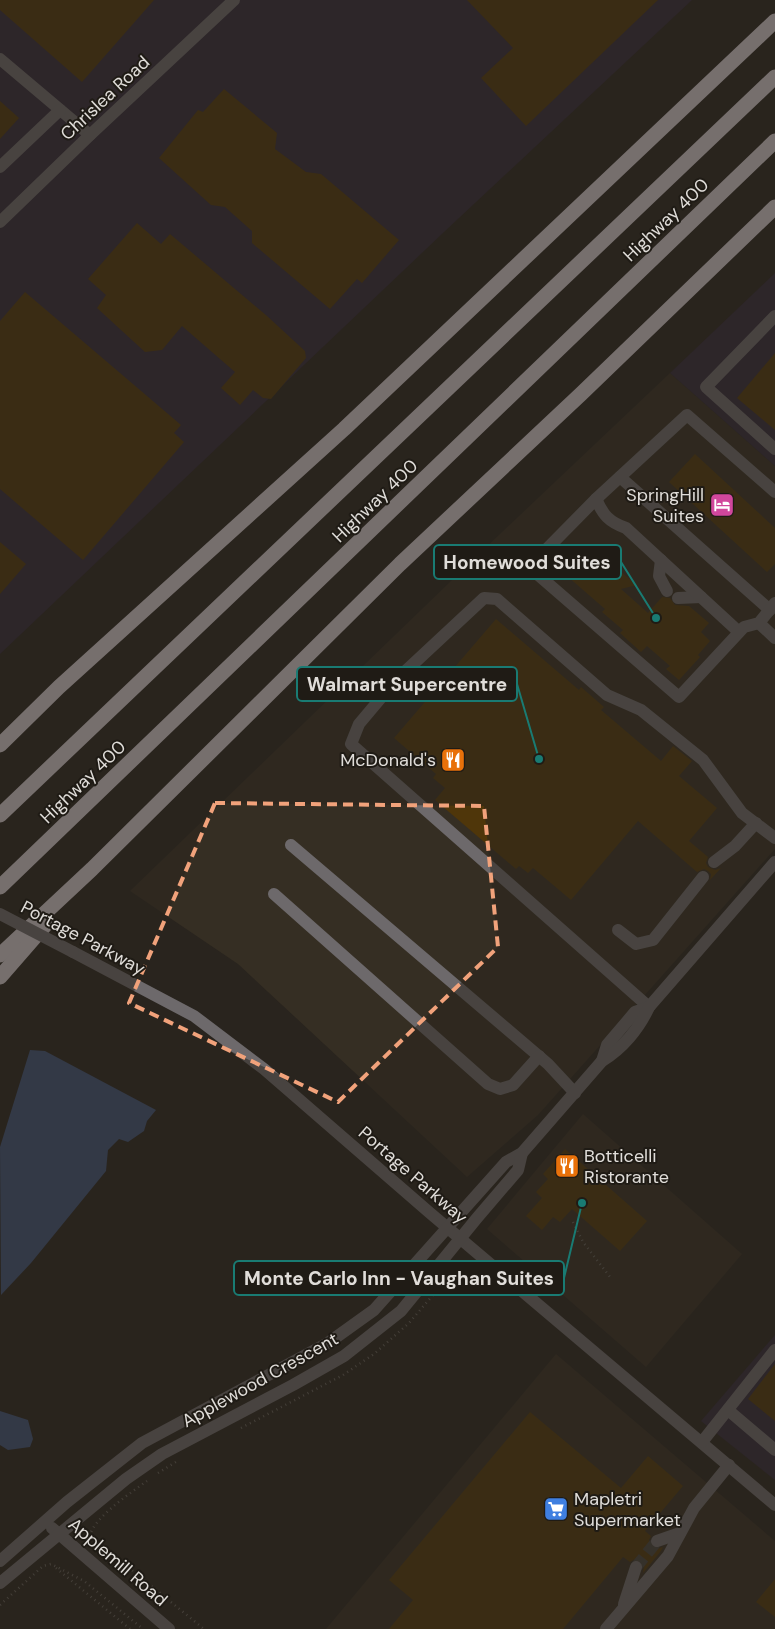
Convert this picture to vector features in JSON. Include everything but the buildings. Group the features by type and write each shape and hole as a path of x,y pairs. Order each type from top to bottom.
{"highway":[{"path":"0,745 59,687 344,429 775,21"},
{"name":"Highway 400","path":"0,815 775,77"},
{"name":"Highway 400","path":"0,887 775,141"},
{"path":"0,955 92,869 400,564 581,394 775,207"},
{"path":"0,735 59,687"},
{"path":"0,976 15,961 92,869"}],"street":[{"name":"Chrislea Road","path":"0,221 234,0"},
{"path":"0,59 90,135"},
{"path":"0,167 60,110"},
{"path":"775,316 706,387 775,449"},
{"path":"620,477 772,607 758,623 744,627 679,697 529,567 596,499 687,415 775,492"},
{"path":"596,499 602,512 608,518 626,528 739,632"},
{"path":"661,560 659,576 673,594 701,597"},
{"path":"649,1007 351,744 359,724 396,680 484,598 498,599 607,695 641,710 703,760 742,813 775,838"},
{"path":"758,623 775,638"},
{"path":"714,862 735,846 756,823"},
{"path":"291,845 539,1056 574,1093"},
{"name":"Applewood Crescent","path":"0,1561 44,1522 142,1443 328,1343 374,1310 506,1162 522,1153 602,1061 616,1052 643,1020 649,1007 775,862"},
{"path":"618,930 636,944 653,940 703,877"},
{"path":"274,894 488,1084 500,1089 514,1085 539,1056"},
{"name":"Portage Parkway","path":"0,914 194,1016 220,1035 264,1070 775,1505"},
{"name":"Applewood Crescent","path":"0,1583 58,1533 126,1479 162,1454 294,1385 344,1356 401,1311 518,1170 522,1153"},
{"path":"702,1442 775,1350"},
{"path":"728,1410 775,1450"},
{"path":"606,1629 668,1556 694,1508 729,1465"},
{"name":"Applemill Road","path":"44,1522 169,1629"},
{"path":"657,1541 680,1533"},
{"path":"623,1608 636,1567"}],"path":[{"path":"573,1222 583,1242 610,1276"},
{"path":"90,1536 204,1629"},
{"path":"51,1564 130,1629"},
{"path":"0,1605 43,1566 51,1564 84,1581 142,1629"}],"highlighted area":[{"path":"215,803 484,806 498,947 338,1102 129,1003"}],"shaded area":[{"path":"0,0 692,0 444,232 0,654"},
{"path":"775,273 775,466 670,373"},
{"path":"670,373 775,466 775,849 538,1115 467,1177 238,964 130,891 480,553"},
{"path":"583,1114 742,1254 646,1367 487,1229"},
{"path":"775,1335 775,1480 701,1421"},
{"path":"556,1354 775,1541 775,1629 326,1629"}],"water":[{"path":"30,1050 45,1051 156,1110 147,1121 144,1131 128,1142 119,1139 108,1150 106,1171 31,1263 1,1295 0,1147"},
{"path":"0,1411 28,1420 33,1439 30,1447 8,1450 0,1445"}],"tunnel":[{"path":"636,1567 657,1541"}],"place":[{"name":"SpringHill Suites","path":"722,505"},
{"name":"Homewood Suites","path":"656,618"},
{"name":"Walmart Supercentre","path":"539,759"},
{"name":"McDonald's","path":"453,760"},
{"name":"Botticelli Ristorante","path":"567,1166"},
{"name":"Monte Carlo Inn - Vaughan Suites","path":"582,1203"},
{"name":"Mapletri Supermarket","path":"556,1509"}]}
